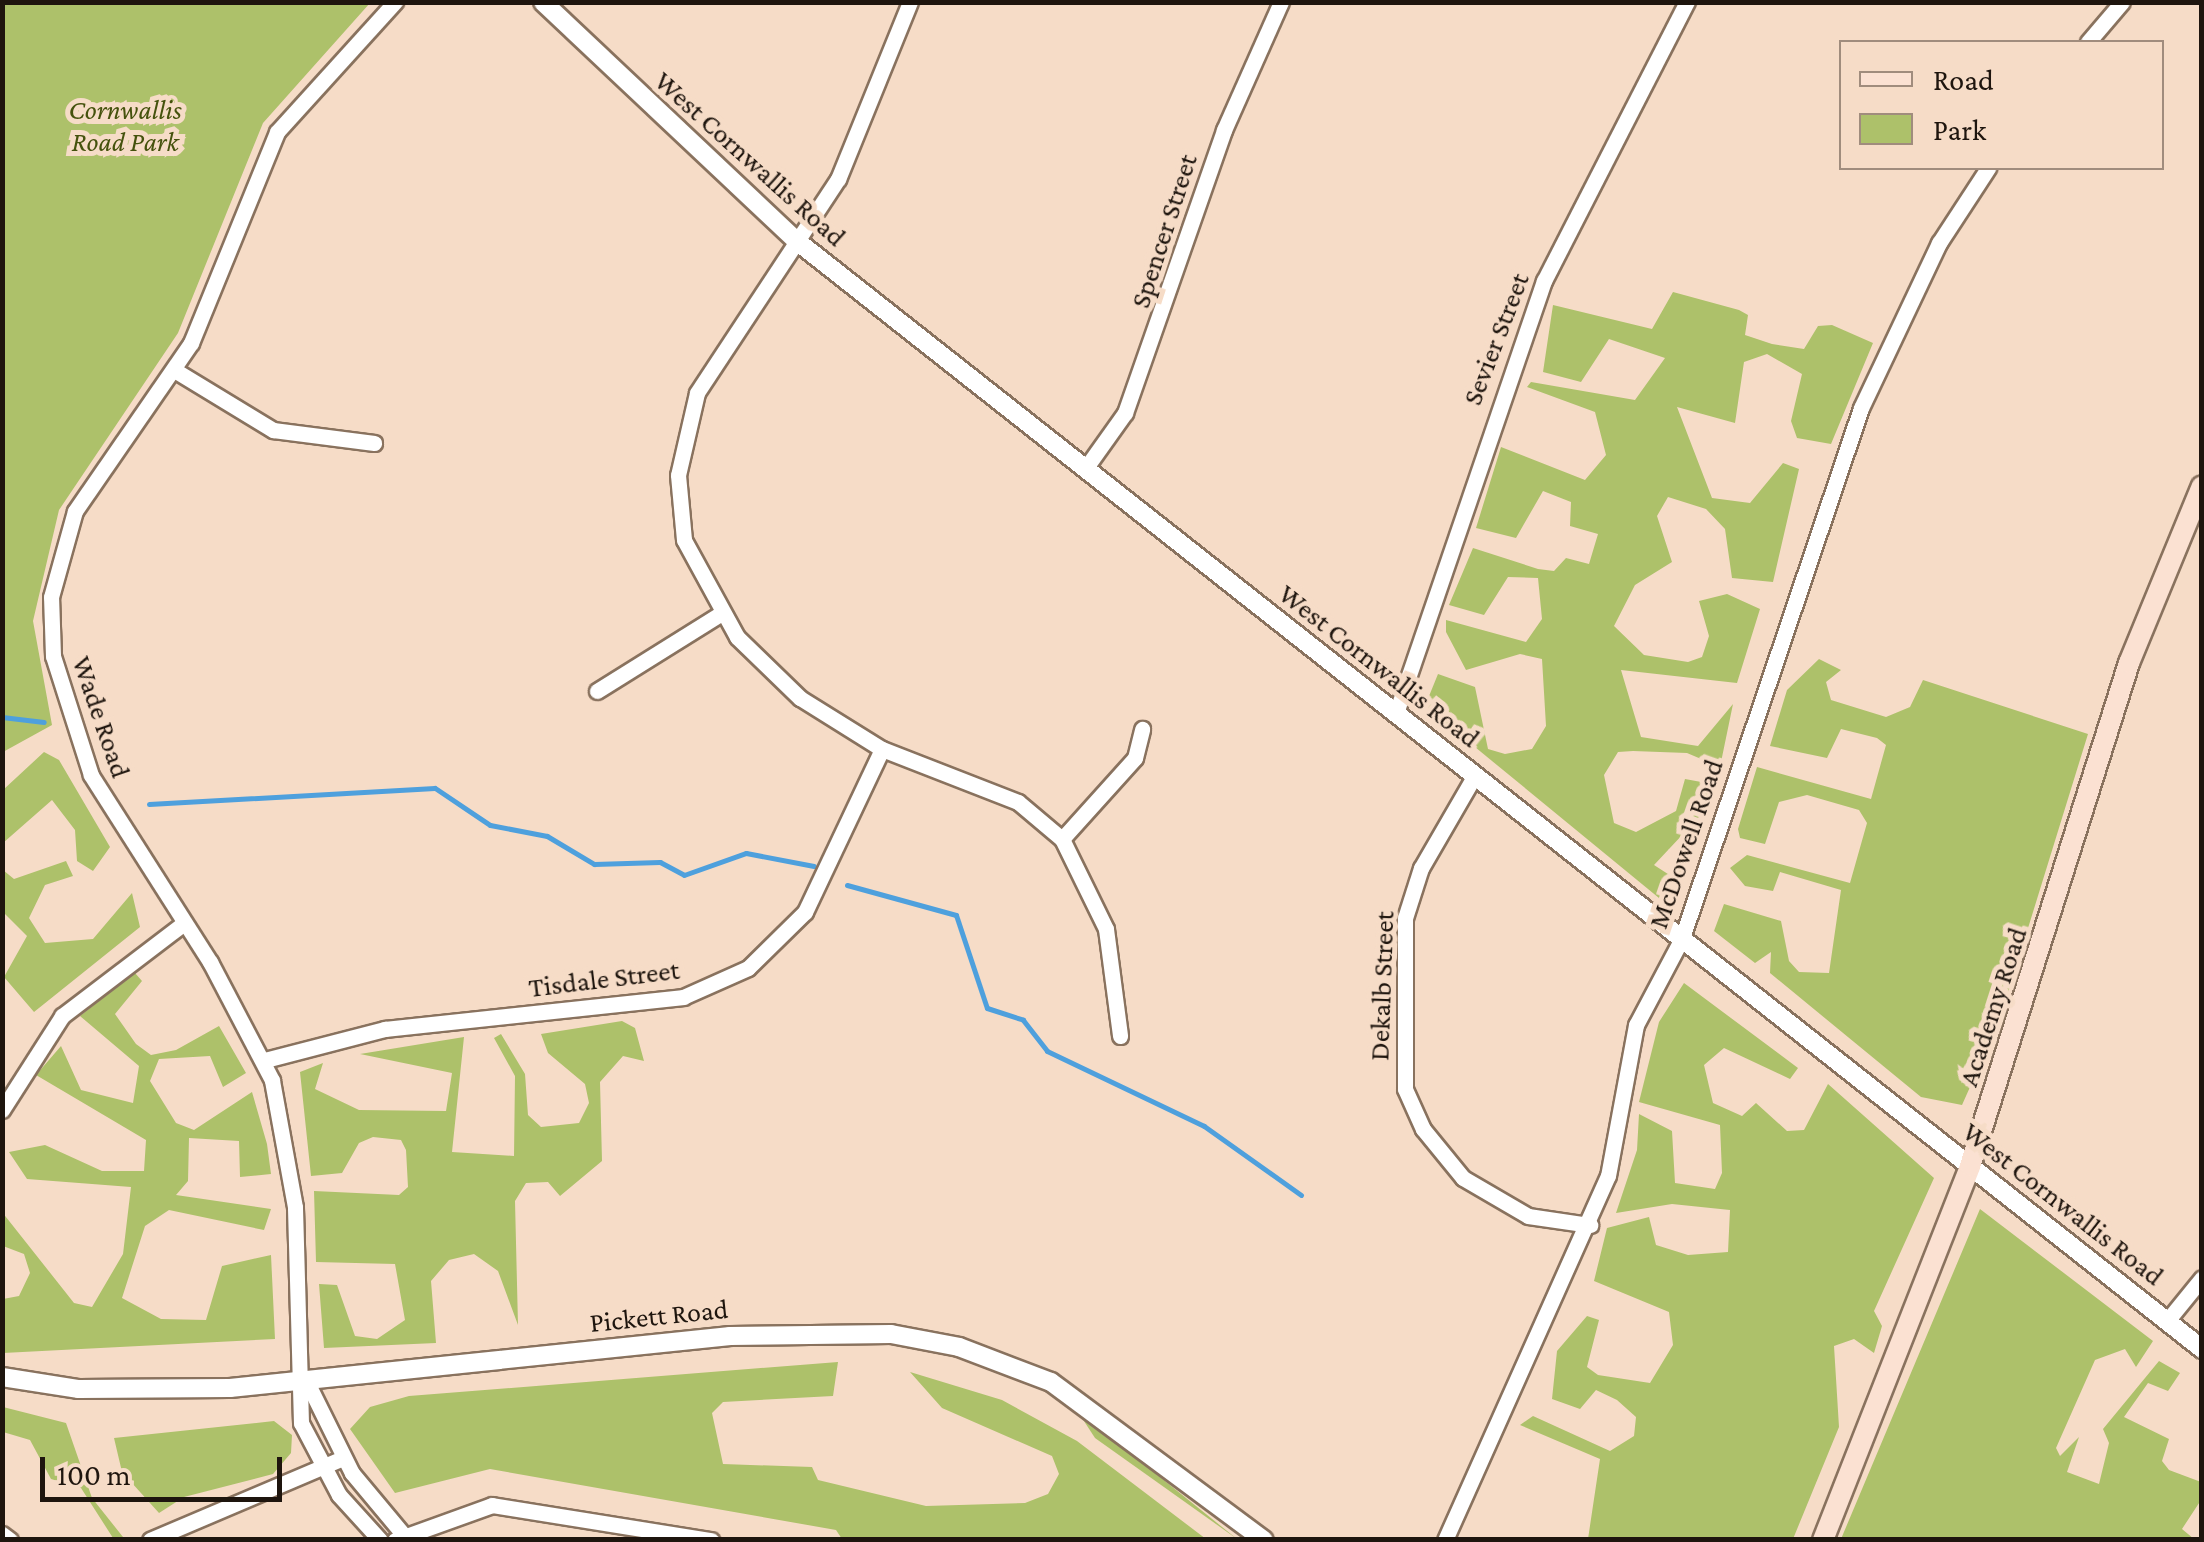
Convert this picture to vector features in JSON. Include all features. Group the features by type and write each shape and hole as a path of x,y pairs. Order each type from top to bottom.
{"main road":[{"name":"Academy Road","path":"1824,1540 1970,1166 2129,663 2202,486"}],"street":[{"name":"Wade Road","path":"306,1380 292,1172 265,1060 91,776 51,638 53,582 76,511 176,372 277,132 395,2"},
{"name":"West Cornwallis Road","path":"543,2 798,242 2202,1349"},
{"path":"910,2 854,148 798,242 705,377 681,445 684,540 720,614 800,698 882,749 987,786 1062,839 1106,929 1120,1036"},
{"name":"Spencer Street","path":"1085,470 1125,413 1224,130 1281,2"},
{"name":"Sevier Street","path":"1396,712 1544,281 1686,2"},
{"path":"2090,40 2122,2"},
{"name":"McDowell Road","path":"1445,1540 1590,1225 1616,1146 1636,1025 1682,938 1860,408 1939,243 1987,170"},
{"path":"176,372 273,430 374,444"},
{"path":"597,691 720,614"},
{"path":"1062,839 1136,758 1142,729"},
{"name":"Tisdale Street","path":"265,1060 385,1029 683,997 748,968 811,902 882,749"},
{"name":"Dekalb Street","path":"1475,776 1421,868 1405,918 1405,1089 1423,1130 1464,1178 1528,1216 1590,1225"},
{"path":"2,1110 62,1016 184,923"},
{"path":"2167,1321 2202,1278"},
{"name":"Pickett Road","path":"2,1377 125,1390 306,1380 730,1336 924,1338 1051,1382 1264,1540"},
{"path":"306,1380 343,1458 402,1537 492,1504 711,1540"},
{"path":"306,1380 300,1423 323,1469 380,1540"},
{"path":"150,1540 204,1510 323,1469 343,1458"},
{"path":"2,1534 10,1540"}],"green space":[{"name":"Cornwallis Road Park","path":"2,3 370,3 263,123 178,333 59,510 33,621 52,725 3,752"},
{"path":"1673,292 1739,310 1748,315 1745,335 1772,344 1804,349 1818,326 1832,325 1873,343 1831,444 1797,438 1791,421 1802,374 1767,354 1744,362 1735,423 1677,407 1712,498 1750,503 1783,463 1799,469 1773,582 1732,578 1725,529 1706,509 1668,497 1657,516 1672,562 1635,585 1614,626 1644,655 1688,662 1702,657 1709,636 1699,601 1727,594 1760,609 1737,683 1621,670 1641,737 1698,746 1733,704 1720,767 1687,753 1618,752 1604,775 1614,823 1636,832 1676,811 1685,779 1712,784 1700,816 1654,865 1671,876 1678,855 1686,859 1681,889 1659,898 1425,706 1438,674 1475,687 1488,749 1505,754 1532,749 1546,726 1542,659 1520,654 1466,670 1446,632 1446,620 1526,642 1542,619 1538,578 1508,577 1484,615 1449,605 1473,548 1538,569 1554,571 1566,558 1589,564 1598,534 1570,526 1571,502 1543,491 1516,538 1476,528 1501,447 1585,480 1606,455 1595,412 1527,387 1531,382 1635,400 1665,358 1609,339 1581,382 1543,372 1553,305 1652,329"},
{"path":"1819,659 1841,670 1826,682 1831,700 1886,717 1910,707 1923,680 2088,734 1999,1022 1962,1105 1921,1097 1770,973 1771,952 1755,963 1714,931 1724,904 1781,921 1789,961 1799,972 1829,973 1841,890 1780,872 1773,891 1745,886 1730,868 1747,855 1850,883 1867,823 1859,810 1807,795 1779,802 1765,844 1740,838 1738,829 1757,767 1871,799 1886,745 1877,738 1841,729 1827,758 1770,746 1787,690"},
{"path":"44,752 59,760 110,847 93,871 77,861 75,830 52,800 3,843 3,790"},
{"path":"66,861 73,876 45,885 29,918 45,943 93,939 132,893 140,927 34,1012 4,977 27,936 3,912 3,870 14,879"},
{"path":"135,973 142,981 115,1014 136,1044 151,1055 176,1050 219,1026 246,1073 223,1087 210,1056 159,1059 150,1081 176,1123 194,1130 252,1092 267,1144 271,1174 240,1177 239,1141 189,1138 188,1181 176,1195 271,1209 264,1230 169,1210 145,1226 122,1298 161,1319 206,1320 222,1266 271,1255 275,1339 3,1353 3,1299 19,1296 30,1273 24,1254 3,1246 2,1212 74,1303 92,1307 123,1254 131,1187 27,1179 9,1152 45,1145 102,1171 144,1171 146,1140 36,1075 61,1046 81,1090 133,1103 139,1066 80,1016"},
{"path":"1684,983 1798,1068 1790,1079 1724,1048 1704,1065 1713,1103 1742,1116 1756,1103 1787,1131 1804,1130 1828,1084 1934,1178 1874,1311 1882,1326 1874,1353 1854,1339 1834,1346 1839,1427 1793,1539 1588,1539 1600,1459 1520,1425 1533,1416 1610,1451 1634,1436 1636,1417 1617,1400 1596,1390 1580,1409 1552,1399 1557,1351 1587,1316 1599,1320 1587,1367 1598,1375 1650,1383 1673,1345 1669,1312 1594,1281 1607,1228 1649,1217 1656,1245 1688,1255 1728,1252 1730,1210 1672,1204 1616,1213 1637,1150 1639,1114 1672,1131 1675,1183 1715,1189 1722,1173 1720,1125 1639,1102 1659,1022"},
{"path":"622,1021 635,1028 644,1061 623,1056 600,1082 602,1161 560,1196 548,1182 526,1183 515,1201 518,1325 498,1271 474,1254 449,1260 431,1281 436,1343 324,1348 319,1284 337,1285 355,1336 377,1339 405,1320 395,1264 316,1262 314,1191 399,1195 408,1187 406,1150 401,1140 373,1137 359,1143 342,1173 311,1176 300,1072 323,1063 315,1089 359,1110 446,1111 452,1073 360,1054 464,1037 452,1152 514,1156 515,1076 494,1038 501,1034 525,1074 528,1115 541,1127 579,1123 589,1103 585,1084 548,1053 541,1034"},
{"path":"1980,1209 2153,1341 2136,1367 2125,1349 2095,1360 2056,1448 2060,1456 2079,1437 2067,1472 2099,1484 2109,1443 2103,1429 2159,1361 2180,1373 2168,1391 2148,1383 2124,1417 2169,1439 2162,1461 2169,1470 2201,1482 2201,1500 2182,1529 2194,1539 1841,1539"},
{"path":"838,1362 833,1396 723,1402 712,1413 723,1464 812,1467 818,1480 926,1506 1025,1503 1048,1494 1059,1474 1052,1456 942,1408 910,1372 1002,1400 1077,1441 1206,1539 842,1539 836,1530 490,1469 395,1493 350,1429 370,1407 409,1396"},
{"path":"3,1407 66,1423 92,1498 123,1537 113,1538 81,1488 51,1479 30,1440 3,1432"},
{"path":"1082,1418 1104,1432 1237,1539 1095,1438"},
{"path":"274,1421 292,1435 291,1453 273,1474 184,1497 159,1513 122,1472 114,1438"}],"waterway":[{"path":"2,717 44,722"},
{"path":"149,804 435,788 490,825 547,836 594,864 660,862 684,875 746,853 814,866"},
{"path":"847,885 956,915 987,1008 1023,1020 1047,1051 1204,1126 1301,1195"}]}
